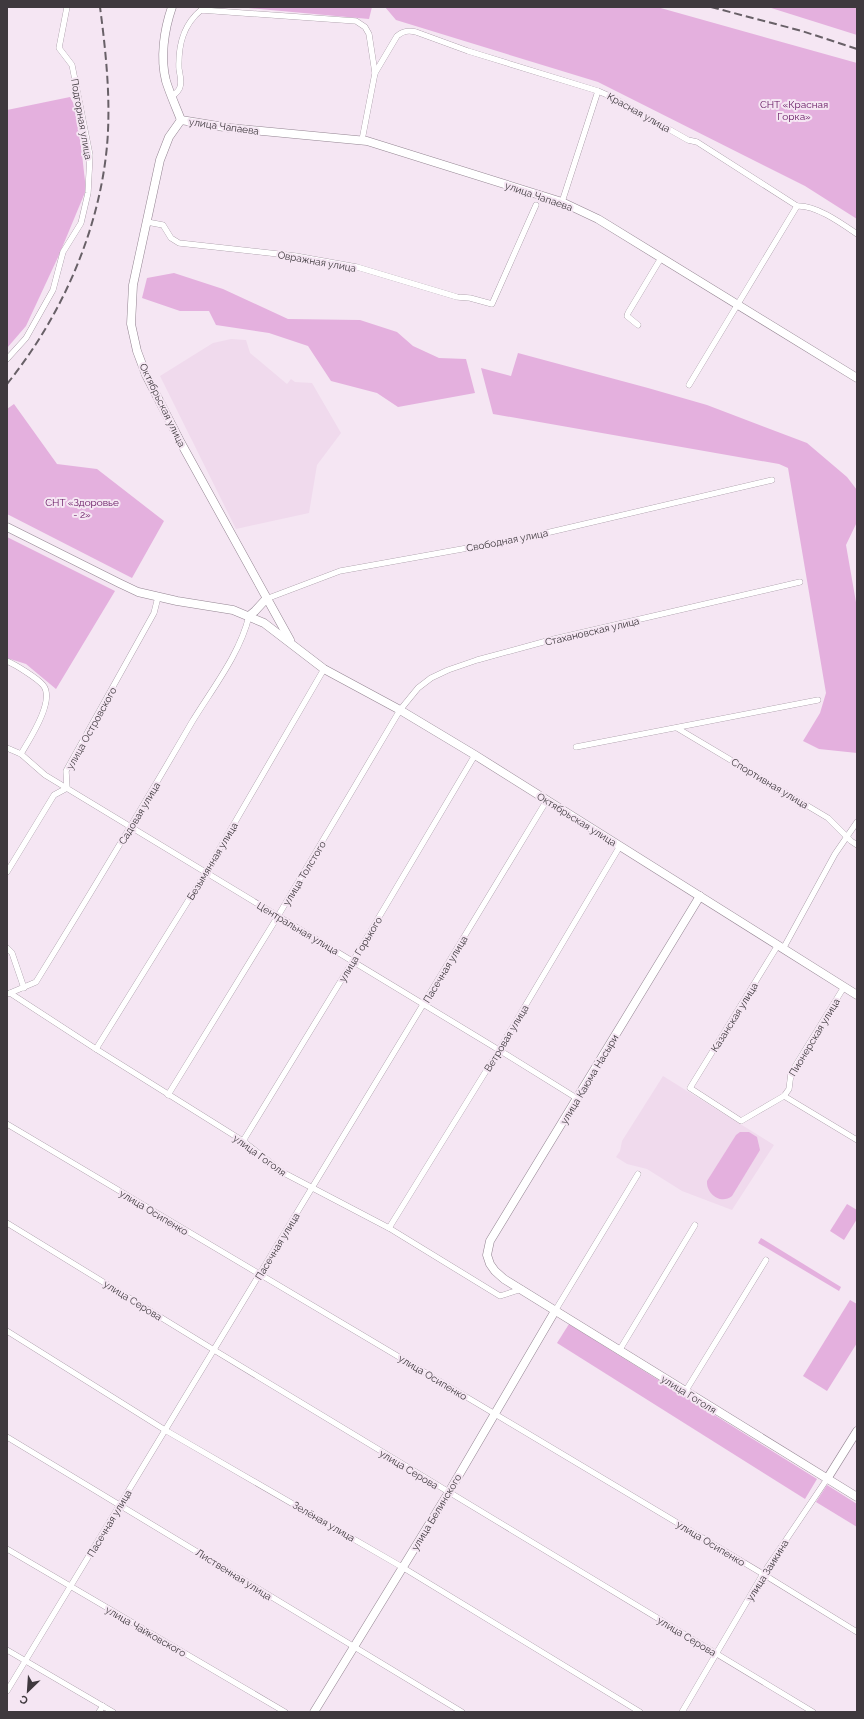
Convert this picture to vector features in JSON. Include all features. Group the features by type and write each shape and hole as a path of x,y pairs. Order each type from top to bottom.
{"street":[{"name":"Подгорная улица","path":"7,359 26,338 53,290 63,252 81,223 88,193 90,155 87,137 72,65 59,48 67,7"},
{"path":"172,7 165,37 164,65 166,82 181,120"},
{"path":"172,96 180,90 181,85 179,61 183,32 188,22 201,10 356,21 365,27 369,34 375,73 362,140"},
{"name":"Красная улица","path":"375,73 397,36 402,32 409,30 468,51 598,91 612,97 688,140 697,142 796,206 806,206 815,209 857,234"},
{"path":"562,202 598,91"},
{"name":"улица Чапаева","path":"181,120 230,128 362,140 562,202 598,219 857,378"},
{"name":"Октябрьская улица","path":"181,120 169,137 160,160 133,285 131,298 131,324 137,351 146,375 181,443 266,599 295,647"},
{"name":"Овражная улица","path":"147,222 163,225 170,238 179,243 296,256 357,267 457,296 492,304 536,204"},
{"path":"689,385 796,206"},
{"path":"638,325 627,316 661,258"},
{"name":"Свободная улица","path":"249,616 256,611 266,599 340,571 530,537 772,480"},
{"name":"Октябрьская улица","path":"7,527 119,583 158,597 215,606 249,616 264,623 324,669 400,710 475,755 857,995"},
{"name":"Стахановская улица","path":"400,710 418,688 430,678 477,660 554,639 800,582"},
{"name":"улица Островского","path":"66,788 66,771 154,613 158,597"},
{"name":"Садовая улица","path":"8,993 36,982 132,827 236,650 245,630 249,616"},
{"path":"7,660 44,685 47,692 47,702 43,712 21,754"},
{"name":"Безымянная улица","path":"96,1049 206,872 324,669"},
{"path":"576,747 818,700"},
{"name":"улица Толстого","path":"168,1095 278,916 400,710"},
{"name":"Спортивная улица","path":"677,728 828,818 857,845"},
{"name":"Центральная улица","path":"7,748 21,754 45,775 66,788 424,1004 578,1099"},
{"name":"улица Горького","path":"243,1141 353,961 475,755"},
{"path":"7,872 54,795 66,788"},
{"name":"Пасечная улица","path":"7,1691 547,800"},
{"name":"Казанская улица","path":"784,1096 741,1121 690,1088 780,947 856,822"},
{"name":"Ветровая улица","path":"390,1228 499,1050 620,846"},
{"name":"улица Каюма Насыри","path":"490,1264 487,1254 490,1241 578,1099 700,896"},
{"path":"7,948 12,953 24,988"},
{"name":"Пионерская улица","path":"784,1096 789,1089 791,1073 844,987"},
{"name":"улица Гоголя","path":"8,993 243,1141 284,1173 390,1228 500,1296 522,1290"},
{"path":"784,1096 857,1140"},
{"name":"улица Осипенко","path":"7,1124 764,1574 857,1632"},
{"path":"555,1311 638,1174"},
{"name":"улица Серова","path":"7,1223 214,1350 813,1712"},
{"path":"619,1351 695,1225"},
{"path":"685,1392 766,1260"},
{"name":"улица Гоголя","path":"490,1264 504,1279 857,1497"},
{"name":"улица Белинского","path":"314,1712 449,1492 555,1311"},
{"name":"Зелёная улица","path":"7,1331 165,1430 402,1567 640,1712"},
{"name":"улица Заикина","path":"682,1712 764,1574 857,1431"},
{"name":"Лиственная улица","path":"7,1437 462,1712"},
{"name":"улица Чайковского","path":"7,1550 285,1712"},
{"path":"7,1650 112,1712"},
{"path":"99,1712 103,1706"}],"shaded area":[{"path":"231,339 246,340 250,353 287,384 291,379 295,382 312,383 341,433 317,465 309,513 236,529 160,376 213,343"},
{"path":"663,1076 774,1145 732,1210 682,1191 647,1169 627,1164 616,1157 620,1151 622,1141"}],"green space":[{"path":"238,7 372,7 369,19"},
{"name":"СНТ «Красная Горка»","path":"385,7 657,7 857,63 857,219 805,186 598,82 396,20"},
{"path":"768,7 857,7 857,35"},
{"path":"70,97 77,110 86,190 59,255 26,326 7,348 7,110"},
{"path":"174,273 223,289 288,319 360,320 397,332 413,346 439,358 466,359 475,393 398,407 377,393 331,381 308,346 269,333 216,325 209,311 180,311 142,298 147,278"},
{"path":"518,353 707,405 807,443 847,477 857,490 857,522 846,545 857,608 857,753 819,749 803,741 820,713 826,693 788,468 779,464 493,414 481,368 511,376"},
{"name":"СНТ «Здоровье - 2»","path":"14,404 57,464 97,469 164,521 132,578 7,514 7,409"},
{"path":"7,537 115,591 56,689 26,664 7,658"},
{"path":"740,1132 749,1132 757,1137 760,1150 732,1196 719,1199 709,1190 707,1181 736,1135"},
{"path":"847,1204 857,1210 857,1219 844,1240 830,1231"},
{"path":"761,1238 841,1287 839,1291 758,1243"},
{"path":"850,1300 857,1304 857,1343 827,1391 803,1376"},
{"path":"569,1324 817,1479 805,1499 557,1343"},
{"path":"827,1485 857,1504 857,1527 816,1502"}],"railway":[{"path":"7,384 44,331 60,302 74,272 96,210 103,178 108,129 107,76 100,7"},
{"path":"711,7 802,31 857,49"}]}
